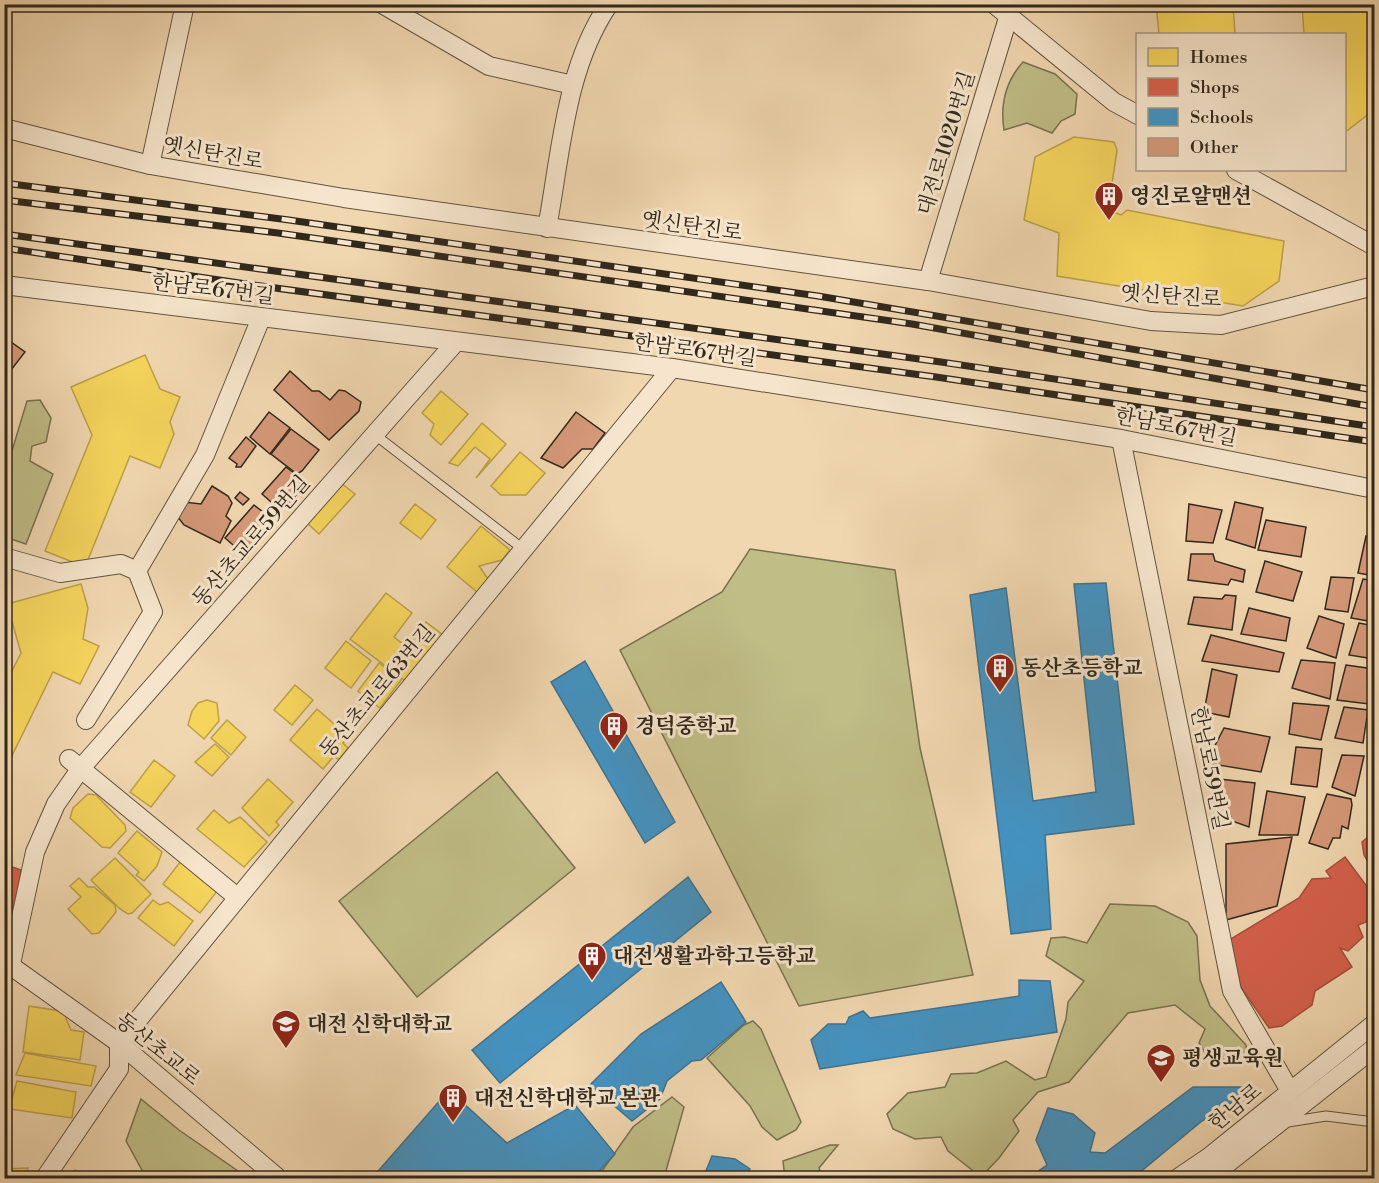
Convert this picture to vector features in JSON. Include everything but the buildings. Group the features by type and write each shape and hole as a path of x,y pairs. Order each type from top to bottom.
{"street":[{"path":"150,165 185,4"},
{"path":"382,4 489,66 573,85"},
{"path":"547,228 573,85 598,21 609,4"},
{"path":"994,4 1008,18 1114,102 1136,114"},
{"name":"대전로1020번길","path":"928,281 1008,18"},
{"name":"옛신탄진로","path":"4,128 150,165 344,198 928,281 1151,321 1221,325 1374,286"},
{"path":"1238,171 1374,246"},
{"name":"한남로67번길","path":"4,285 455,343 672,368 1121,439 1374,489"},
{"path":"137,570 205,455 261,318"},
{"name":"동산초교로59번길","path":"8,962 35,852 75,763 455,343"},
{"name":"동산초교로63번길","path":"118,1043 672,368"},
{"name":"한남로59번길","path":"1121,439 1232,991 1254,1032 1281,1071 1290,1091"},
{"path":"4,557 60,573 121,564 137,570 153,612 86,720"},
{"path":"75,763 237,897"},
{"name":"동산초교로","path":"8,962 118,1043 278,1179"},
{"name":"한남로","path":"1178,1179 1374,1024"},
{"path":"45,1179 119,1069 118,1043"},
{"name":"한남로","path":"1209,1179 1370,1054"}],"lane":[{"path":"374,434 523,549"},
{"path":"1277,1125 1326,1116 1374,1122"}],"shaded area":[{"path":"1023,62 1055,74 1077,94 1075,114 1061,121 1052,133 1027,123 1004,130 1003,112 1008,85"},
{"path":"40,400 51,418 46,442 32,446 30,461 53,474 26,544 5,537 5,474 27,401"},
{"path":"750,549 895,570 920,748 973,975 799,1006 620,650 722,592"},
{"path":"497,772 575,868 417,997 339,901"},
{"path":"1110,904 1155,906 1188,922 1197,936 1200,980 1210,1006 1246,1045 1248,1059 1237,1062 1207,1056 1199,1043 1205,1029 1175,1005 1128,1013 1069,1082 1038,1092 1013,1120 1019,1131 981,1177 948,1151 941,1137 915,1139 893,1129 887,1114 908,1093 945,1087 951,1074 977,1073 1006,1061 1035,1080 1046,1077 1066,1019 1068,1002 1084,981 1046,956 1051,938 1065,937 1087,943"},
{"path":"753,1021 761,1029 801,1122 796,1130 777,1140 762,1127 750,1106 707,1058 744,1025"},
{"path":"672,1097 684,1107 664,1178 597,1178 633,1127"},
{"path":"141,1099 179,1130 248,1178 143,1178 143,1172 126,1141"},
{"path":"830,1145 838,1145 819,1168 823,1178 785,1178 783,1161"}],"railway":[{"path":"4,183 289,220 818,296 1374,390"},
{"path":"4,200 278,233 912,324 1374,407"},
{"path":"4,234 941,362 1374,427"},
{"path":"4,248 253,285 936,377 1374,442"}],"place":[{"name":"영진로얄맨션","path":"1109,222"},
{"name":"동산초등학교","path":"1000,694"},
{"name":"경덕중학교","path":"614,752"},
{"name":"대전생활과학고등학교","path":"592,982"},
{"name":"대전 신학대학교","path":"286,1050"},
{"name":"평생교육원","path":"1161,1084"},
{"name":"대전신학대학교 본관","path":"453,1124"}]}
